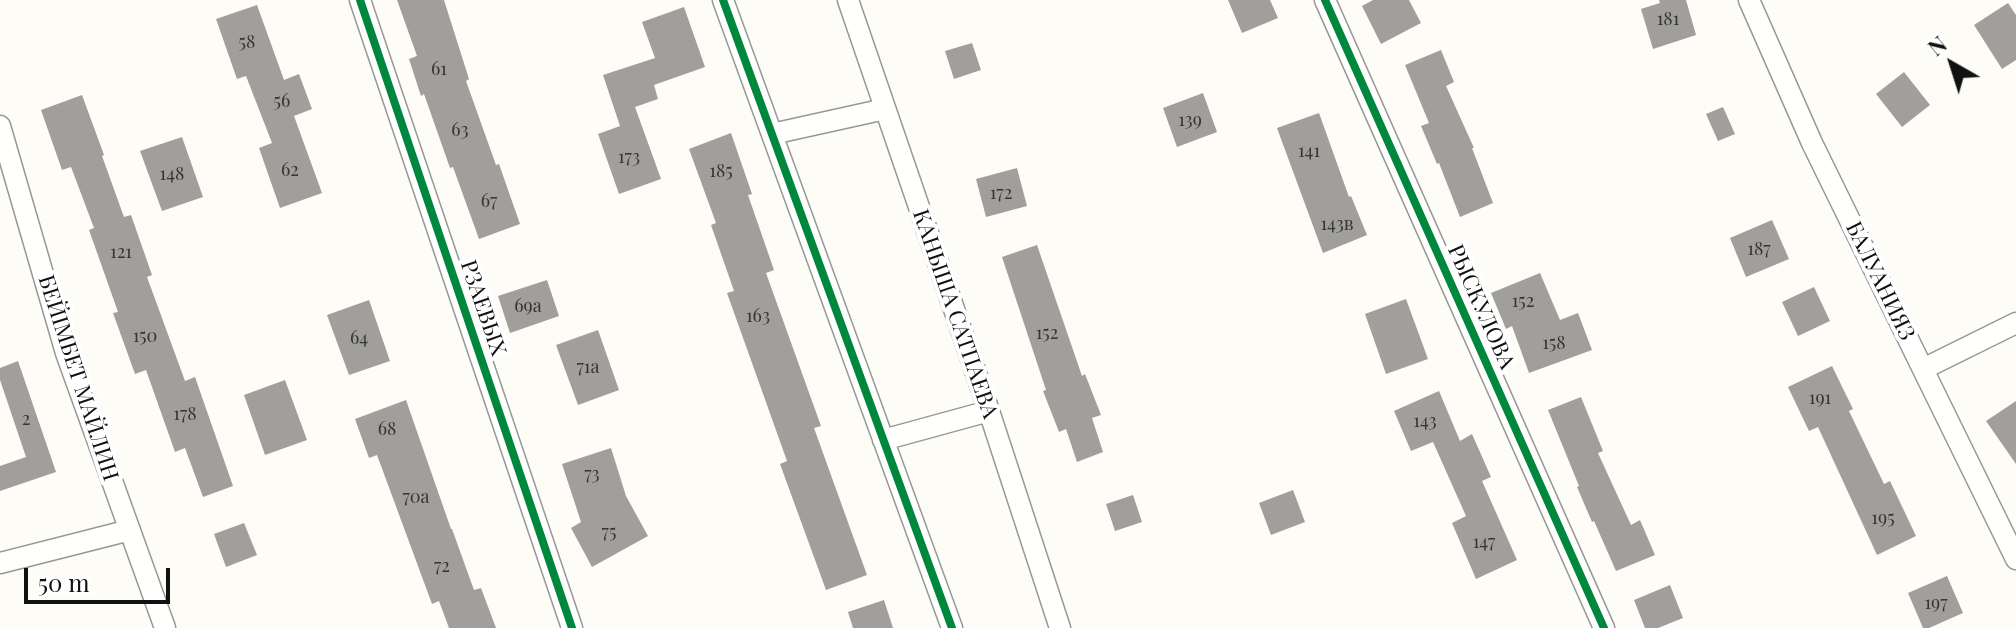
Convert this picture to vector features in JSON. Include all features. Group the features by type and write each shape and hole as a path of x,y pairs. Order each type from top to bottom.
{"street":[{"name":"РЗАЕВЫХ","path":"360,0 572,628"},
{"path":"723,0 952,628"},
{"name":"КАНЫША САТПАЕВА","path":"848,0 1060,628"},
{"name":"РЫСКУЛОВА","path":"1325,0 1604,628"},
{"name":"БАЛУАНИЯЗ","path":"1749,0 1812,143 2016,559"},
{"path":"772,134 885,109"},
{"name":"БЕЙІМБЕТ МАЙЛИН","path":"0,126 9,191 165,628"},
{"path":"1923,369 2016,323"},
{"path":"883,440 989,411"},
{"path":"0,563 130,530"}],"building":[{"path":"397,0 444,0 469,79 466,81 520,224 479,239 424,94 421,96 409,59 417,56"},
{"path":"1228,0 1270,0 1278,18 1242,33"},
{"path":"1373,0 1409,0 1421,23 1381,44 1362,6"},
{"path":"1659,0 1686,0 1696,35 1653,49 1641,9 1660,3"},
{"path":"2008,3 2016,15 2016,60 2002,69 1974,25"},
{"path":"257,5 284,80 299,74 312,109 294,116 322,193 280,208 259,148 272,143 246,76 237,79 216,19"},
{"path":"684,7 705,67 654,85 658,99 635,107 661,179 619,194 598,134 620,126 603,75 655,58 642,22"},
{"path":"972,43 981,70 954,79 945,51"},
{"path":"1441,50 1454,82 1446,86 1474,148 1493,203 1460,217 1421,126 1429,123 1405,65"},
{"path":"1904,72 1930,105 1902,127 1876,94"},
{"path":"1203,93 1217,132 1177,147 1163,108"},
{"path":"82,95 124,217 131,215 152,275 147,277 185,381 195,377 233,486 203,497 185,448 175,452 146,370 135,374 113,313 118,312 89,230 94,228 71,167 62,170 41,110"},
{"path":"1723,107 1735,134 1718,141 1706,114"},
{"path":"1319,113 1349,197 1367,235 1323,253 1277,128"},
{"path":"731,133 774,270 766,273 821,426 814,428 867,575 826,590 780,464 787,461 727,293 734,291 711,225 716,223 689,149"},
{"path":"182,137 203,197 162,211 140,151"},
{"path":"1017,168 1027,206 986,217 976,179"},
{"path":"1772,220 1789,259 1746,277 1730,238"},
{"path":"1037,245 1082,376 1085,374 1101,415 1092,418 1103,452 1077,462 1066,429 1059,432 1043,391 1046,390 1002,257"},
{"path":"1540,273 1560,320 1578,313 1592,350 1529,373 1512,326 1506,329 1491,293"},
{"path":"547,280 559,316 510,333 498,296"},
{"path":"1814,287 1830,321 1798,336 1782,302"},
{"path":"1406,299 1428,359 1386,374 1365,314"},
{"path":"369,300 390,361 349,375 327,315"},
{"path":"598,330 619,390 578,405 556,345"},
{"path":"18,361 56,472 0,491 0,466 26,457 0,380 0,368"},
{"path":"1832,366 1853,409 1849,411 1884,484 1890,481 1916,536 1877,555 1818,427 1809,431 1788,387"},
{"path":"285,380 307,440 265,455 244,395"},
{"path":"1439,391 1460,441 1472,434 1491,477 1482,481 1517,560 1476,579 1452,523 1466,516 1433,442 1411,451 1394,411"},
{"path":"1581,397 1603,451 1598,453 1631,525 1640,520 1655,555 1616,571 1577,487 1548,410"},
{"path":"406,400 474,590 481,588 496,628 449,628 439,601 432,604 377,455 369,458 355,419"},
{"path":"2016,401 2016,464 1986,421"},
{"path":"611,448 626,496 648,536 592,567 571,528 581,522 562,464"},
{"path":"1293,490 1305,522 1271,535 1259,503"},
{"path":"1133,495 1142,522 1115,531 1106,504"},
{"path":"244,523 257,555 226,567 214,534"},
{"path":"1947,576 1963,613 1923,628 1908,593"},
{"path":"1670,585 1683,618 1658,628 1645,628 1634,600"},
{"path":"884,600 893,628 853,628 848,612"}],"cycle path":[{"path":"360,0 572,628"},
{"path":"723,0 952,628"},
{"path":"1325,0 1604,628"}]}
